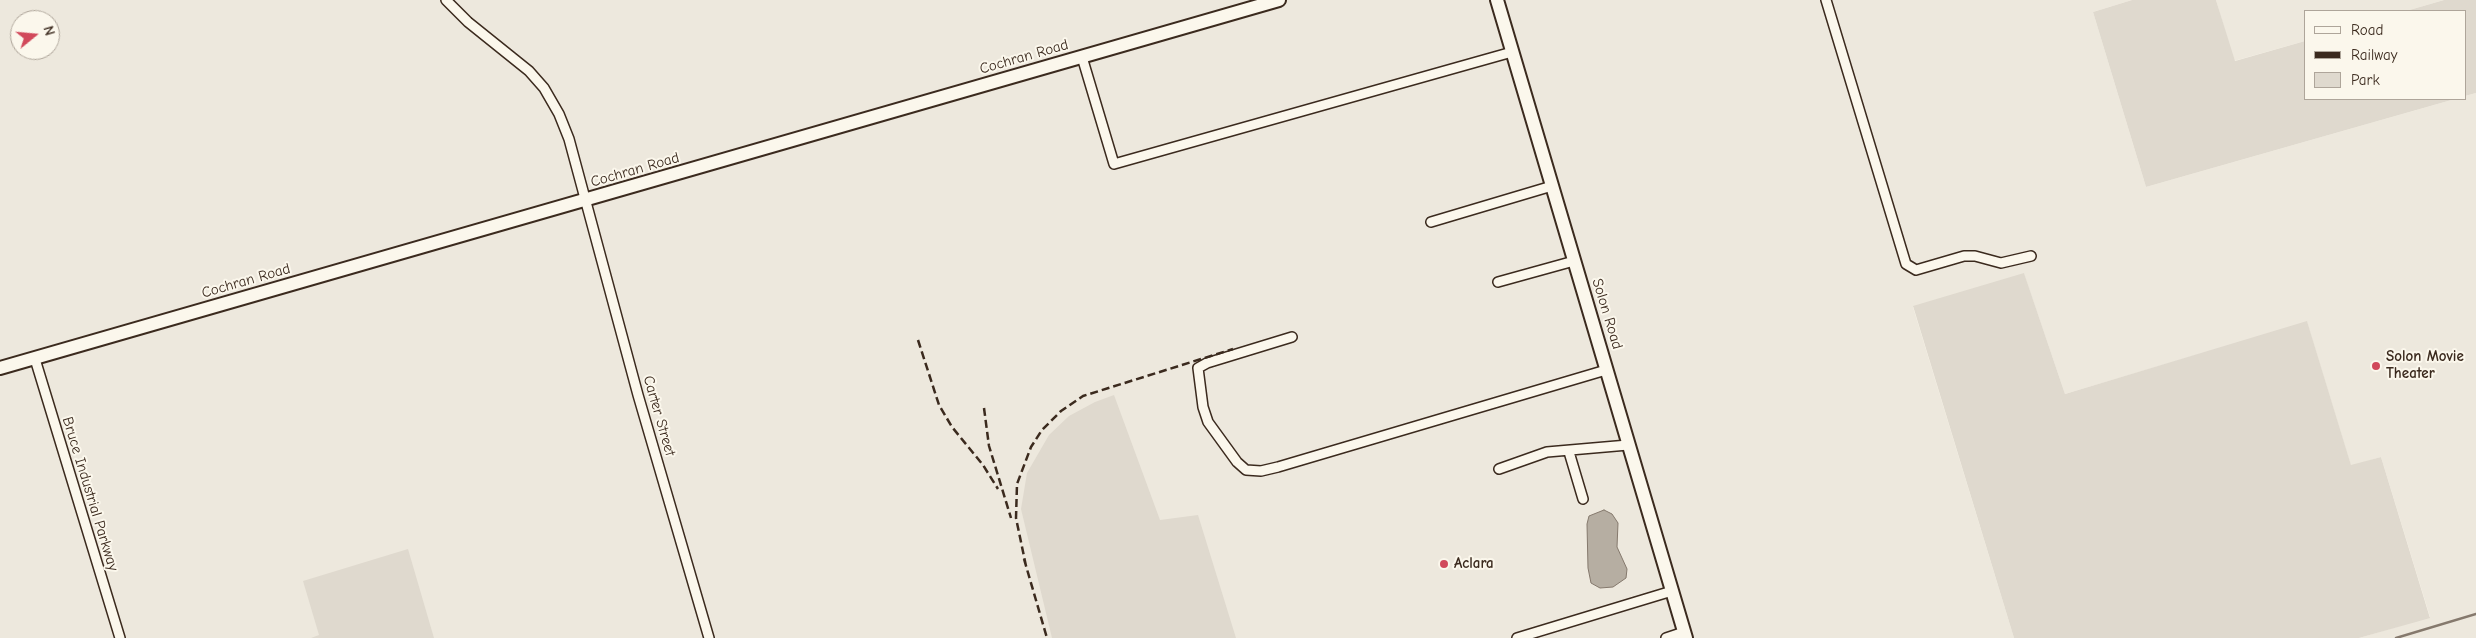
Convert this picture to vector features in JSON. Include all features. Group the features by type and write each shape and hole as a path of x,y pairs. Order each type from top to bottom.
{"street":[{"name":"Carter Street","path":"446,0 468,22 514,57 544,88 559,114 569,139 640,404 710,638"},
{"name":"Cochran Road","path":"0,368 586,201 1279,0"},
{"name":"Solon Road","path":"1497,0 1685,635"},
{"path":"1826,0 1906,264 1916,270 1964,256 1975,256 2001,262 2031,256"},
{"path":"1082,57 1114,164 1512,52"},
{"path":"1431,222 1552,186"},
{"path":"1498,282 1574,261"},
{"path":"1292,337 1207,363 1198,368 1202,399 1208,422 1237,462 1246,470 1261,471 1278,467 1606,370"},
{"name":"Bruce Industrial Parkway","path":"35,358 120,638"},
{"path":"1499,469 1547,452 1569,452 1628,445"},
{"path":"1569,452 1583,498"},
{"path":"1517,638 1672,591"},
{"path":"1666,638 1685,635"}],"shaded area":[{"path":"0,0 2132,0 2093,12 2146,187 2451,100 2466,100 2466,96 2476,93 2476,638 2359,638 2430,617 2381,457 2351,466 2307,322 2065,394 2024,274 1913,307 2014,638 0,638"},
{"path":"2216,0 2444,0 2409,10 2304,10 2304,41 2234,61"},
{"path":"1604,510 1612,514 1618,523 1617,547 1627,569 1626,578 1613,587 1600,588 1591,583 1588,568 1587,524 1589,516"}],"green space":[{"path":"2132,0 2216,0 2235,61 2304,41 2304,100 2451,100 2146,187 2093,12"},
{"path":"2444,0 2476,0 2476,93 2466,96 2466,10 2409,10"},
{"path":"2024,273 2065,394 2307,321 2351,465 2381,457 2430,618 2359,638 2014,638 1913,306"},
{"path":"1114,395 1160,520 1198,515 1236,638 1052,638 1021,509 1027,473 1049,435 1069,416 1095,402"},
{"path":"408,549 434,638 311,638 319,635 303,581"}],"waterway":[{"path":"2396,638 2476,614"}],"railway":[{"path":"918,340 939,405 952,427 983,465 998,489"},
{"path":"1026,566 1016,518 1017,484 1031,447 1042,430 1061,411 1083,396 1233,349"},
{"path":"984,408 989,446 1011,518"},
{"path":"1024,559 1047,638"}],"place":[{"name":"Solon Movie Theater","path":"2376,366"},
{"name":"Aclara","path":"1444,564"}]}
